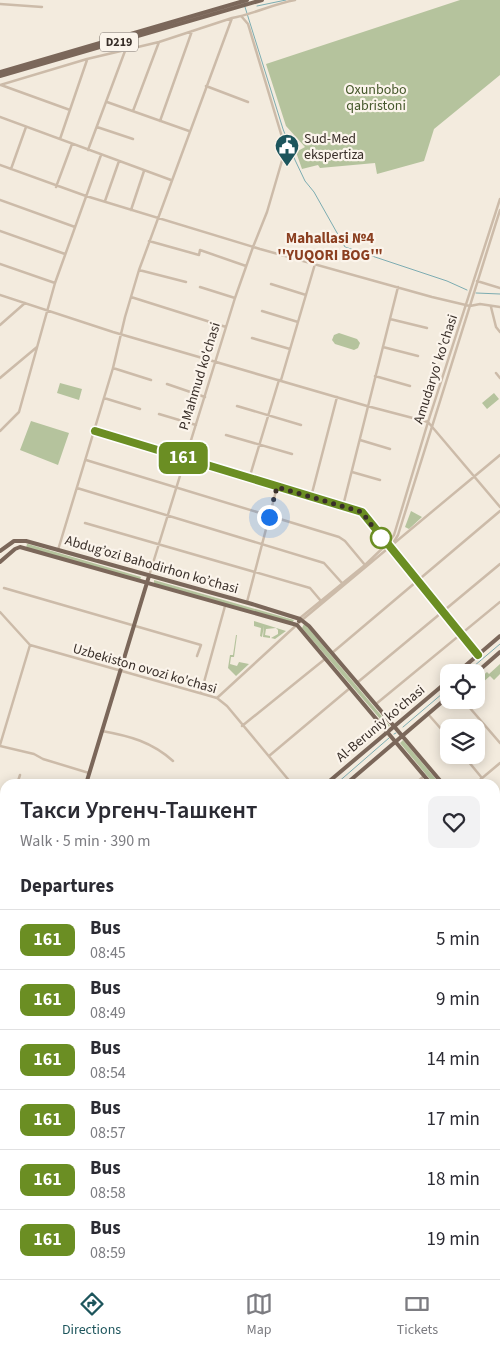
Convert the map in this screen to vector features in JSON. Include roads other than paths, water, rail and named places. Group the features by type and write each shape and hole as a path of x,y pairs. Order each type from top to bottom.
{"main road":[{"name":"D219","path":"0,76 235,6 247,0"},
{"name":"D219","path":"0,72 262,0"},
{"name":"Abdug’ozi Bahodirhon ko’chasi","path":"19,540 247,603 301,620"},
{"path":"0,551 10,543 19,540"},
{"name":"Abdug’ozi Bahodirhon ko’chasi","path":"20,547 297,625"},
{"path":"0,562 20,547"},
{"name":"P.Mahmud ko'chasi","path":"88,779 123,670 149,576"},
{"path":"427,779 297,625 301,620 358,682 439,779"},
{"path":"467,664 500,636"},
{"path":"485,666 500,653"},
{"name":"Al-Beruniy ko’chasi","path":"332,779 440,688"},
{"name":"Al-Beruniy ko’chasi","path":"352,779 440,704"}],"street":[{"path":"0,85 87,59 159,42 295,0"},
{"path":"0,4 42,7"},
{"name":"P.Mahmud ko'chasi","path":"235,6 241,17 248,24 284,148 270,202"},
{"path":"58,550 114,368 139,270 232,18"},
{"path":"160,121 192,31"},
{"path":"133,111 159,42"},
{"path":"88,150 125,50"},
{"path":"60,140 87,59"},
{"path":"0,85 70,110"},
{"path":"206,86 248,102"},
{"path":"106,102 189,131"},
{"path":"0,117 171,180"},
{"path":"11,169 26,127"},
{"path":"97,127 132,140"},
{"path":"56,187 72,144"},
{"name":"P.Mahmud ko'chasi","path":"149,576 235,298 270,202 286,147"},
{"path":"0,424 2,430 19,412 55,283 101,155"},
{"path":"105,201 119,161"},
{"path":"0,165 56,187 253,247 468,306 480,304 500,307"},
{"path":"131,210 144,170"},
{"name":"Amudaryo' ko'chasi","path":"390,548 398,535 500,199"},
{"path":"0,200 75,227"},
{"name":"Amudaryo' ko'chasi","path":"301,620 364,565 394,535 428,422 476,286 500,210"},
{"path":"0,231 65,254"},
{"path":"149,240 199,256 200,250 246,266"},
{"path":"0,264 55,283"},
{"path":"248,479 315,264"},
{"path":"139,270 186,282"},
{"path":"477,281 500,288"},
{"path":"271,284 306,295"},
{"path":"200,287 235,298"},
{"path":"343,506 398,287"},
{"path":"0,294 215,362 428,422 500,507"},
{"path":"131,297 226,327"},
{"path":"0,325 25,303"},
{"path":"491,307 496,327 500,332"},
{"path":"262,311 298,322"},
{"path":"390,318 427,328"},
{"path":"252,338 290,349"},
{"path":"0,378 38,346"},
{"path":"383,347 418,356"},
{"path":"114,368 151,380"},
{"path":"496,373 500,378"},
{"path":"375,376 410,386"},
{"path":"168,384 205,397"},
{"path":"310,497 337,397"},
{"path":"104,398 140,409"},
{"path":"237,406 301,425"},
{"path":"159,414 196,425"},
{"path":"95,431 248,479 362,512 386,544 478,655"},
{"path":"226,435 292,454"},
{"path":"360,440 390,449"},
{"path":"301,620 500,455"},
{"path":"86,460 176,489 339,537 345,541 364,565"},
{"path":"352,472 380,480"},
{"path":"247,603 277,487"},
{"path":"77,488 324,563 342,583"},
{"path":"332,653 500,512"},
{"path":"85,523 310,588 321,601"},
{"path":"19,540 20,547"},
{"path":"358,682 500,564"},
{"path":"4,588 201,645 197,656"},
{"path":"376,704 500,602"},
{"name":"Abdug’ozi Bahodirhon ko’chasi","path":"201,692 225,606"},
{"name":"Uzbekiston ovozi ko'chasi","path":"0,612 30,645 217,698 227,706 288,779"},
{"path":"217,698 297,625"},
{"path":"30,645 0,746 34,754 43,759 89,774"},
{"path":"242,726 325,658"},
{"path":"269,756 350,688"},
{"path":"471,709 500,743"},
{"path":"428,714 440,728"},
{"path":"102,731 148,743 173,761"},
{"path":"470,764 482,778 500,763"},
{"path":"18,779 20,774"},
{"path":"421,779 424,776"}],"waterway":[{"path":"257,6 286,0"},
{"path":"245,7 283,129 295,160 305,181 314,192 345,247 447,281 467,290"},
{"path":"476,293 500,294"},
{"path":"476,664 500,644"},
{"path":"403,727 440,696"},
{"path":"342,779 389,738"}],"place":[{"name":"Sud-Med ekspertiza","path":"287,167"}],"district":[{"name":"Mahallasi №4 ''YUQORI BOG'\"","path":"330,246"}],"park label":[{"name":"Oxunbobo qabristoni","path":"376,98"}]}
